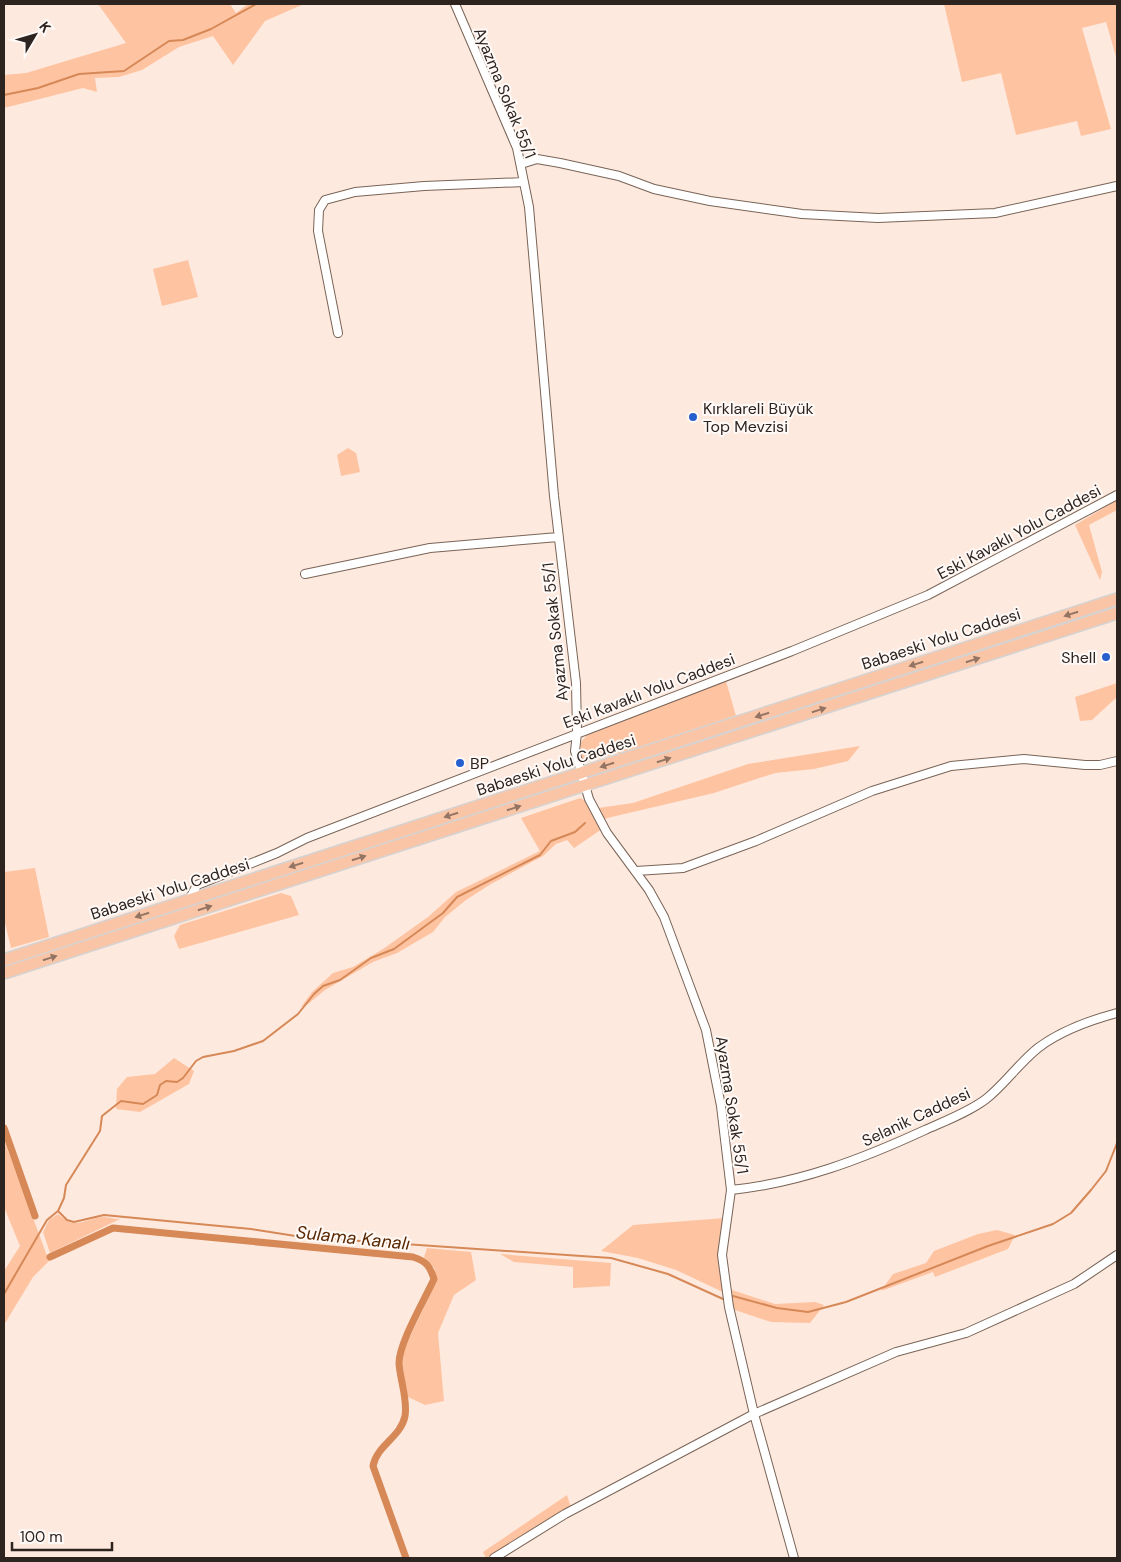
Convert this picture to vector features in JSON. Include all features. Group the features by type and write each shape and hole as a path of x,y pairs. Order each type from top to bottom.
{"highway":[{"name":"Babaeski Yolu Caddesi","path":"4,960 1117,599"},
{"name":"Babaeski Yolu Caddesi","path":"4,973 585,787 1117,613"}],"street":[{"name":"Ayazma Sokak 55/1","path":"455,4 517,148 529,206 558,537 576,683 577,733 575,751 589,799 607,833 636,871 664,917 706,1030 721,1106 731,1190 722,1255 729,1307 754,1414 794,1558"},
{"path":"521,164 537,159 560,163 618,176 654,189 710,201 802,214 878,218 995,214 1117,186"},
{"path":"338,333 318,231 319,210 325,200 355,192 424,186 524,182"},
{"name":"Eski Kavaklı Yolu Caddesi","path":"189,900 197,885 277,853 307,838 792,651 928,595 1117,495"},
{"path":"305,574 430,548 558,537"},
{"path":"636,871 690,866 756,842 872,791 951,766 1024,760 1085,765 1100,765 1117,761"},
{"name":"Selanik Caddesi","path":"731,1190 769,1186 825,1172 889,1147 986,1099 1038,1048 1060,1035 1117,1013"},
{"path":"494,1558 565,1514 754,1414 896,1352 966,1333 983,1326 1074,1284 1117,1255"}],"shaded area":[{"path":"98,4 230,4 236,13 248,4 304,4 265,21 233,65 213,36 179,47 142,70 119,77 95,78 97,92 83,88 4,108 4,75 26,73 126,43"},
{"path":"944,4 1117,4 1117,60 1106,22 1082,28 1111,129 1081,136 1077,121 1016,135 1001,73 962,82"},
{"path":"188,260 198,297 162,306 153,269"},
{"path":"348,448 356,453 360,472 341,476 337,455"},
{"path":"1117,500 1117,510 1089,525 1102,572 1100,580 1075,525"},
{"path":"726,681 736,716 653,744 587,762 582,758 580,743 589,733"},
{"path":"1117,683 1117,697 1092,720 1080,721 1075,697"},
{"path":"860,746 848,761 814,769 775,773 714,793 603,819 598,808 633,803 748,764"},
{"path":"580,798 586,801 602,829 574,848 567,840 556,844 543,856 466,900 445,917 433,932 397,953 373,962 325,990 308,1004 301,1007 312,992 333,973 353,967 383,949 428,917 456,892 540,851 521,818"},
{"path":"35,868 49,937 11,948 4,919 4,872"},
{"path":"281,893 291,896 299,915 179,949 174,936 180,925"},
{"path":"174,1058 194,1071 189,1084 140,1112 116,1109 117,1089 127,1077 155,1074"},
{"path":"4,1140 49,1261 33,1277 4,1325 4,1271 20,1246 4,1207"},
{"path":"58,1214 64,1219 75,1223 103,1217 120,1219 50,1253 43,1232 49,1220"},
{"path":"725,1218 725,1293 676,1270 638,1258 601,1251 633,1225"},
{"path":"997,1230 1015,1235 1008,1249 935,1277 933,1272 881,1291 893,1274 926,1263 934,1251 978,1234"},
{"path":"427,1248 471,1252 476,1280 454,1295 438,1333 444,1401 425,1405 406,1396 402,1359 405,1347 437,1280 434,1268 424,1257"},
{"path":"500,1254 611,1263 610,1286 573,1288 573,1267 514,1262"},
{"path":"729,1289 775,1304 815,1302 824,1305 810,1323 771,1322 732,1309"},
{"path":"567,1495 571,1508 486,1558 483,1552"}],"waterway":[{"path":"4,95 38,88 79,74 124,71 169,41 183,40 211,29 256,4"},
{"path":"4,1294 47,1220 58,1211 64,1198 66,1185 100,1131 102,1116 121,1101 143,1104 157,1095 160,1085 166,1081 177,1082 183,1078 196,1061 203,1057 234,1051 263,1041 298,1014 323,986 340,980 371,958 394,949 443,913 457,897 540,855 551,841 575,832 585,823"},
{"name":"Sulama Kanalı","path":"4,1128 35,1216"},
{"path":"733,1296 777,1308 808,1312 846,1302 988,1246 1053,1224 1071,1213 1091,1190 1106,1171 1117,1143"},
{"path":"58,1211 67,1220 74,1222 104,1215 251,1229 302,1237 611,1258 668,1274 723,1299"},
{"name":"Sulama Kanalı","path":"50,1257 113,1228 413,1257 424,1262 429,1267 434,1279 400,1354 399,1363 406,1410 405,1416 399,1430 379,1452 373,1466 406,1558"}],"place":[{"name":"Kırklareli Büyük Top Mevzisi","path":"693,417"},
{"name":"Shell","path":"1106,657"},
{"name":"BP","path":"460,763"}]}
